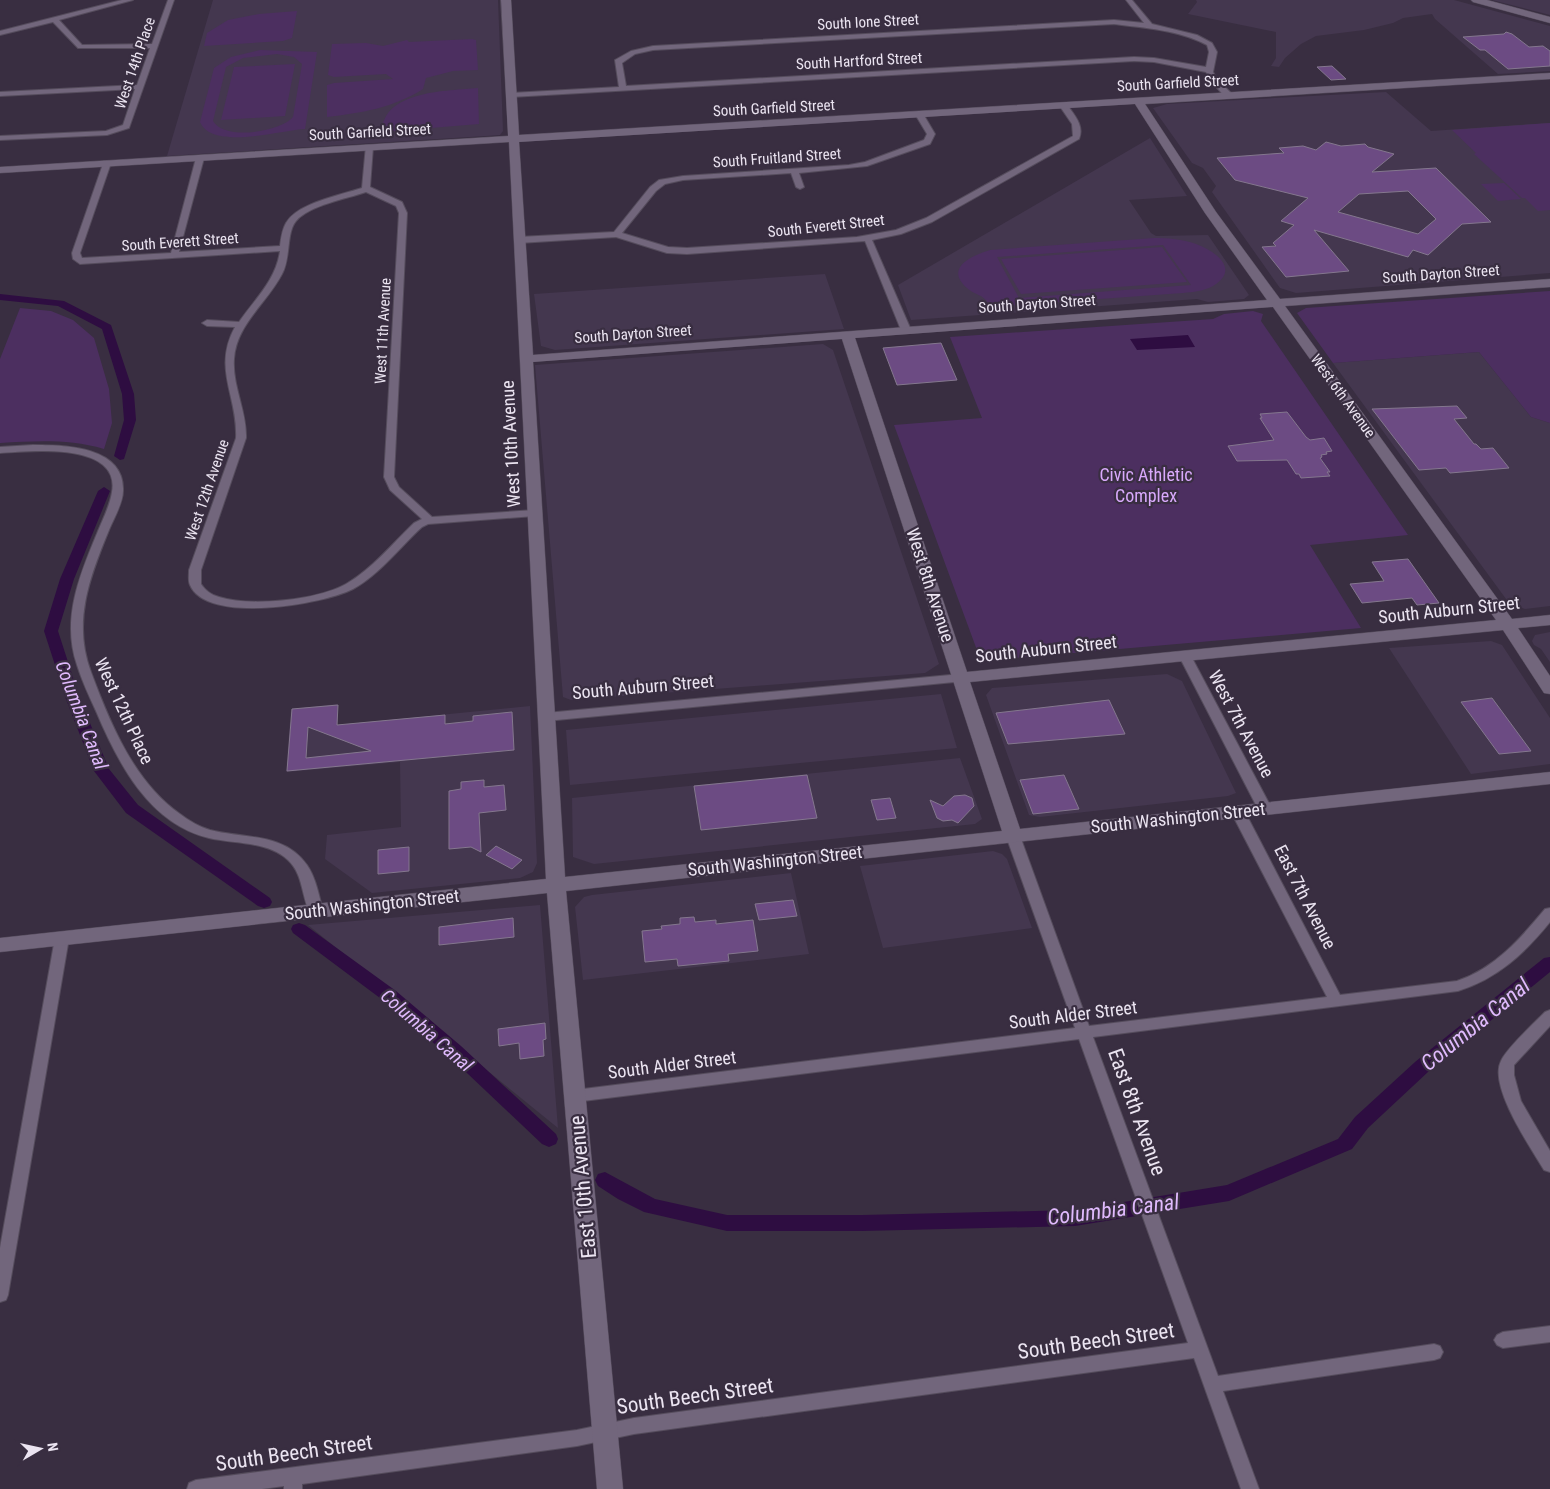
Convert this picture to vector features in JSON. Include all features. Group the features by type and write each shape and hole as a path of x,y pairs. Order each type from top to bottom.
{"street":[{"path":"0,33 130,0"},
{"name":"West 14th Place","path":"0,138 107,133 120,130 128,124 171,0"},
{"name":"West 10th Avenue","path":"506,0 556,885"},
{"path":"1129,0 1150,26 1195,36 1210,44 1213,52 1208,63 1208,70 1229,96"},
{"path":"1476,0 1550,20"},
{"path":"54,19 80,47 155,46"},
{"name":"South Ione Street","path":"623,88 618,62 633,52 654,48 1114,22 1150,26"},
{"name":"South Hartford Street","path":"511,95 1134,59 1154,60 1208,70"},
{"name":"South Garfield Street","path":"0,170 1550,76"},
{"path":"0,94 141,87"},
{"name":"West 6th Avenue","path":"1138,101 1208,207 1508,625 1550,689"},
{"name":"South Everett Street","path":"519,240 618,234 657,247 677,251 868,239 898,232 929,220 1076,137 1078,129 1062,105"},
{"name":"South Fruitland Street","path":"618,234 653,189 662,182 683,178 858,166 927,142 931,134 919,114"},
{"path":"367,189 369,147"},
{"path":"174,256 200,158"},
{"name":"South Everett Street","path":"107,163 76,253 78,260 90,262 286,248"},
{"path":"794,170 800,187"},
{"name":"West 12th Avenue","path":"367,189 299,213 290,223 280,272 241,325 234,338 230,360 231,375 241,418 241,438 195,570 195,584 205,596 226,602 250,604 311,598 333,593 352,584 418,525 429,520"},
{"name":"West 11th Avenue","path":"367,189 399,204 403,213 389,477 394,488 429,520"},
{"path":"868,239 906,330"},
{"name":"South Dayton Street","path":"526,359 1550,283"},
{"path":"207,323 241,325"},
{"name":"West 8th Avenue","path":"847,335 1013,836"},
{"name":"West 12th Place","path":"0,450 66,448 104,460 117,474 118,491 82,587 76,631 81,659 87,678 118,748 131,771 146,790 173,815 194,828 222,836 264,843 287,852 302,868 316,911"},
{"path":"429,520 534,513"},
{"name":"South Auburn Street","path":"546,717 1550,620"},
{"name":"West 7th Avenue","path":"1185,656 1265,809"},
{"name":"South Washington Street","path":"0,945 1550,778"},
{"name":"East 7th Avenue","path":"1238,812 1336,1001"},
{"name":"East 8th Avenue","path":"1013,836 1250,1489"},
{"name":"East 10th Avenue","path":"556,885 610,1489"},
{"name":"South Alder Street","path":"575,1096 1458,986 1485,976 1514,952 1550,913"},
{"path":"0,1295 62,938"},
{"path":"1550,1016 1507,1064 1506,1079 1516,1104 1550,1165"},
{"path":"1503,1340 1550,1334"},
{"name":"South Beech Street","path":"196,1489 293,1482 654,1424 1200,1349"},
{"path":"1212,1385 1434,1352"}],"shaded area":[{"path":"213,0 498,0 503,131 500,135 167,156"},
{"path":"1196,0 1454,0 1550,26 1550,71 1498,74 1435,19 1432,14 1403,18 1393,23 1364,30 1316,36 1301,44 1285,58 1279,67 1271,66 1276,58 1276,32 1188,14 1197,2"},
{"path":"1492,0 1550,0 1550,15"},
{"path":"1386,92 1431,131 1550,123 1550,273 1296,293 1280,288 1212,192 1216,186 1203,168 1192,163 1153,108 1167,104"},
{"path":"1150,138 1187,196 1129,200 1151,233 1156,236 1208,235 1249,295 1244,299 1208,302 1197,299 911,320 898,285"},
{"path":"825,274 844,329 555,350 541,346 534,294"},
{"path":"1188,335 1195,347 1137,350 1130,339"},
{"path":"823,344 833,350 939,664 925,673 571,700 563,697 535,365"},
{"path":"1479,352 1531,417 1550,423 1550,606 1525,609 1509,603 1333,363"},
{"path":"1550,632 1550,662 1541,649 1534,645 1532,641 1535,635"},
{"path":"1491,641 1502,645 1550,718 1550,764 1471,774 1389,648"},
{"path":"1167,674 1182,681 1236,793 1228,796 1040,817 1029,815 986,695 992,688"},
{"path":"941,694 957,748 570,785 566,730"},
{"path":"337,704 338,725 530,706 537,863 533,872 520,878 372,893 325,859 327,835 401,827 400,762 286,772 291,709"},
{"path":"960,758 982,819 975,824 594,864 573,857 572,798"},
{"path":"993,851 1002,854 1007,859 1032,928 883,948 860,866"},
{"path":"791,873 809,954 583,980 575,907 584,897"},
{"path":"540,905 558,1128 308,925"}],"green space":[{"path":"297,11 292,38 283,41 204,46 207,33 228,20 259,14"},
{"path":"407,40 409,42 476,40 478,70 453,71 426,78 423,89 400,101 364,111 327,117 327,85 393,79 386,74 334,77 328,75 332,44 366,43 383,46"},
{"path":"260,50 317,52 305,129 248,137 218,135 207,131 200,122 214,68 231,57","holes":["277,54 294,57 302,64 293,117 277,127 252,132 228,131 219,127 213,121 226,67 243,58"]},
{"path":"295,64 285,116 221,120 234,67"},
{"path":"478,88 479,124 382,132 385,118 393,108 405,100 435,92"},
{"path":"1550,123 1550,210 1538,211 1474,154 1476,153 1452,130"},
{"path":"1504,183 1521,199 1498,201 1481,184"},
{"path":"1154,238 1170,239 1191,242 1211,251 1222,261 1225,273 1221,280 1213,286 1195,292 990,307 983,297 974,293 960,281 958,274 960,268 969,259 990,250","holes":["1163,245 1191,285 1019,298 997,257"]},
{"path":"1162,247 1187,282 1021,294 1001,259"},
{"path":"1550,291 1550,423 1531,417 1479,352 1333,363 1297,313 1306,308"},
{"path":"20,308 51,311 73,320 94,338 109,389 112,423 104,449 65,442 0,443 0,359"},
{"name":"Civic Athletic Complex","path":"1253,311 1263,314 1261,321 1408,535 1310,545 1361,628 981,661 894,425 982,418 950,337 1213,319 1224,314"}],"building":[{"path":"1506,32 1512,34 1529,47 1543,46 1550,51 1550,66 1508,69 1485,50 1480,50 1463,37 1504,34"},
{"path":"1332,66 1346,79 1331,80 1317,67"},
{"path":"1326,142 1341,146 1365,144 1368,147 1394,154 1372,172 1436,168 1491,222 1462,224 1428,255 1413,250 1408,257 1314,230 1349,271 1286,277 1262,247 1276,246 1273,243 1294,225 1281,221 1308,198 1235,180 1217,158 1284,153 1279,148 1303,146 1316,150","holes":["1408,191 1436,219 1418,234 1338,212 1359,194"]},
{"path":"941,343 957,380 897,385 883,348"},
{"path":"1457,406 1467,418 1454,419 1474,444 1481,449 1493,448 1509,468 1450,473 1446,468 1419,470 1372,409"},
{"path":"1287,412 1310,440 1324,438 1332,451 1326,452 1327,454 1321,455 1322,457 1320,458 1330,472 1327,472 1330,476 1301,478 1287,460 1237,461 1228,446 1274,440 1260,418 1262,418 1260,414"},
{"path":"1408,559 1439,603 1417,605 1412,598 1362,603 1350,584 1384,581 1372,562"},
{"path":"1492,698 1531,751 1499,754 1461,702"},
{"path":"1109,700 1125,734 1008,744 996,713"},
{"path":"338,705 337,725 445,715 445,724 473,721 473,716 512,712 514,750 287,771 292,709","holes":["308,727 371,751 306,758"]},
{"path":"807,775 817,818 701,830 694,786"},
{"path":"1064,775 1079,809 1033,814 1020,780"},
{"path":"484,780 484,787 504,785 506,810 479,813 481,852 471,847 449,849 449,791 461,789 461,782"},
{"path":"965,795 972,798 974,806 958,823 952,820 943,821 937,818 930,800 943,806 954,796"},
{"path":"890,798 896,818 877,820 871,800"},
{"path":"496,846 522,860 512,869 486,855"},
{"path":"409,847 409,871 378,874 378,850"},
{"path":"793,900 797,916 759,920 755,904"},
{"path":"694,917 695,922 716,920 716,924 753,920 758,951 728,954 729,961 678,966 677,959 645,962 642,931 662,929 661,926 680,924 680,918"},
{"path":"513,918 514,937 439,945 439,927"},
{"path":"545,1023 544,1056 520,1059 519,1043 499,1046 498,1029"}],"waterway":[{"name":"Columbia Canal","path":"0,297 60,303 107,327 128,394 130,420 120,456"},
{"name":"Columbia Canal","path":"104,491 67,579 51,631 73,699 102,771 132,809 264,902"},
{"name":"Columbia Canal","path":"299,929 390,996 455,1051 549,1139"},
{"name":"Columbia Canal","path":"605,1180 651,1206 727,1223 862,1223 1075,1218 1229,1193 1345,1144 1361,1122 1421,1067 1550,963"}]}
